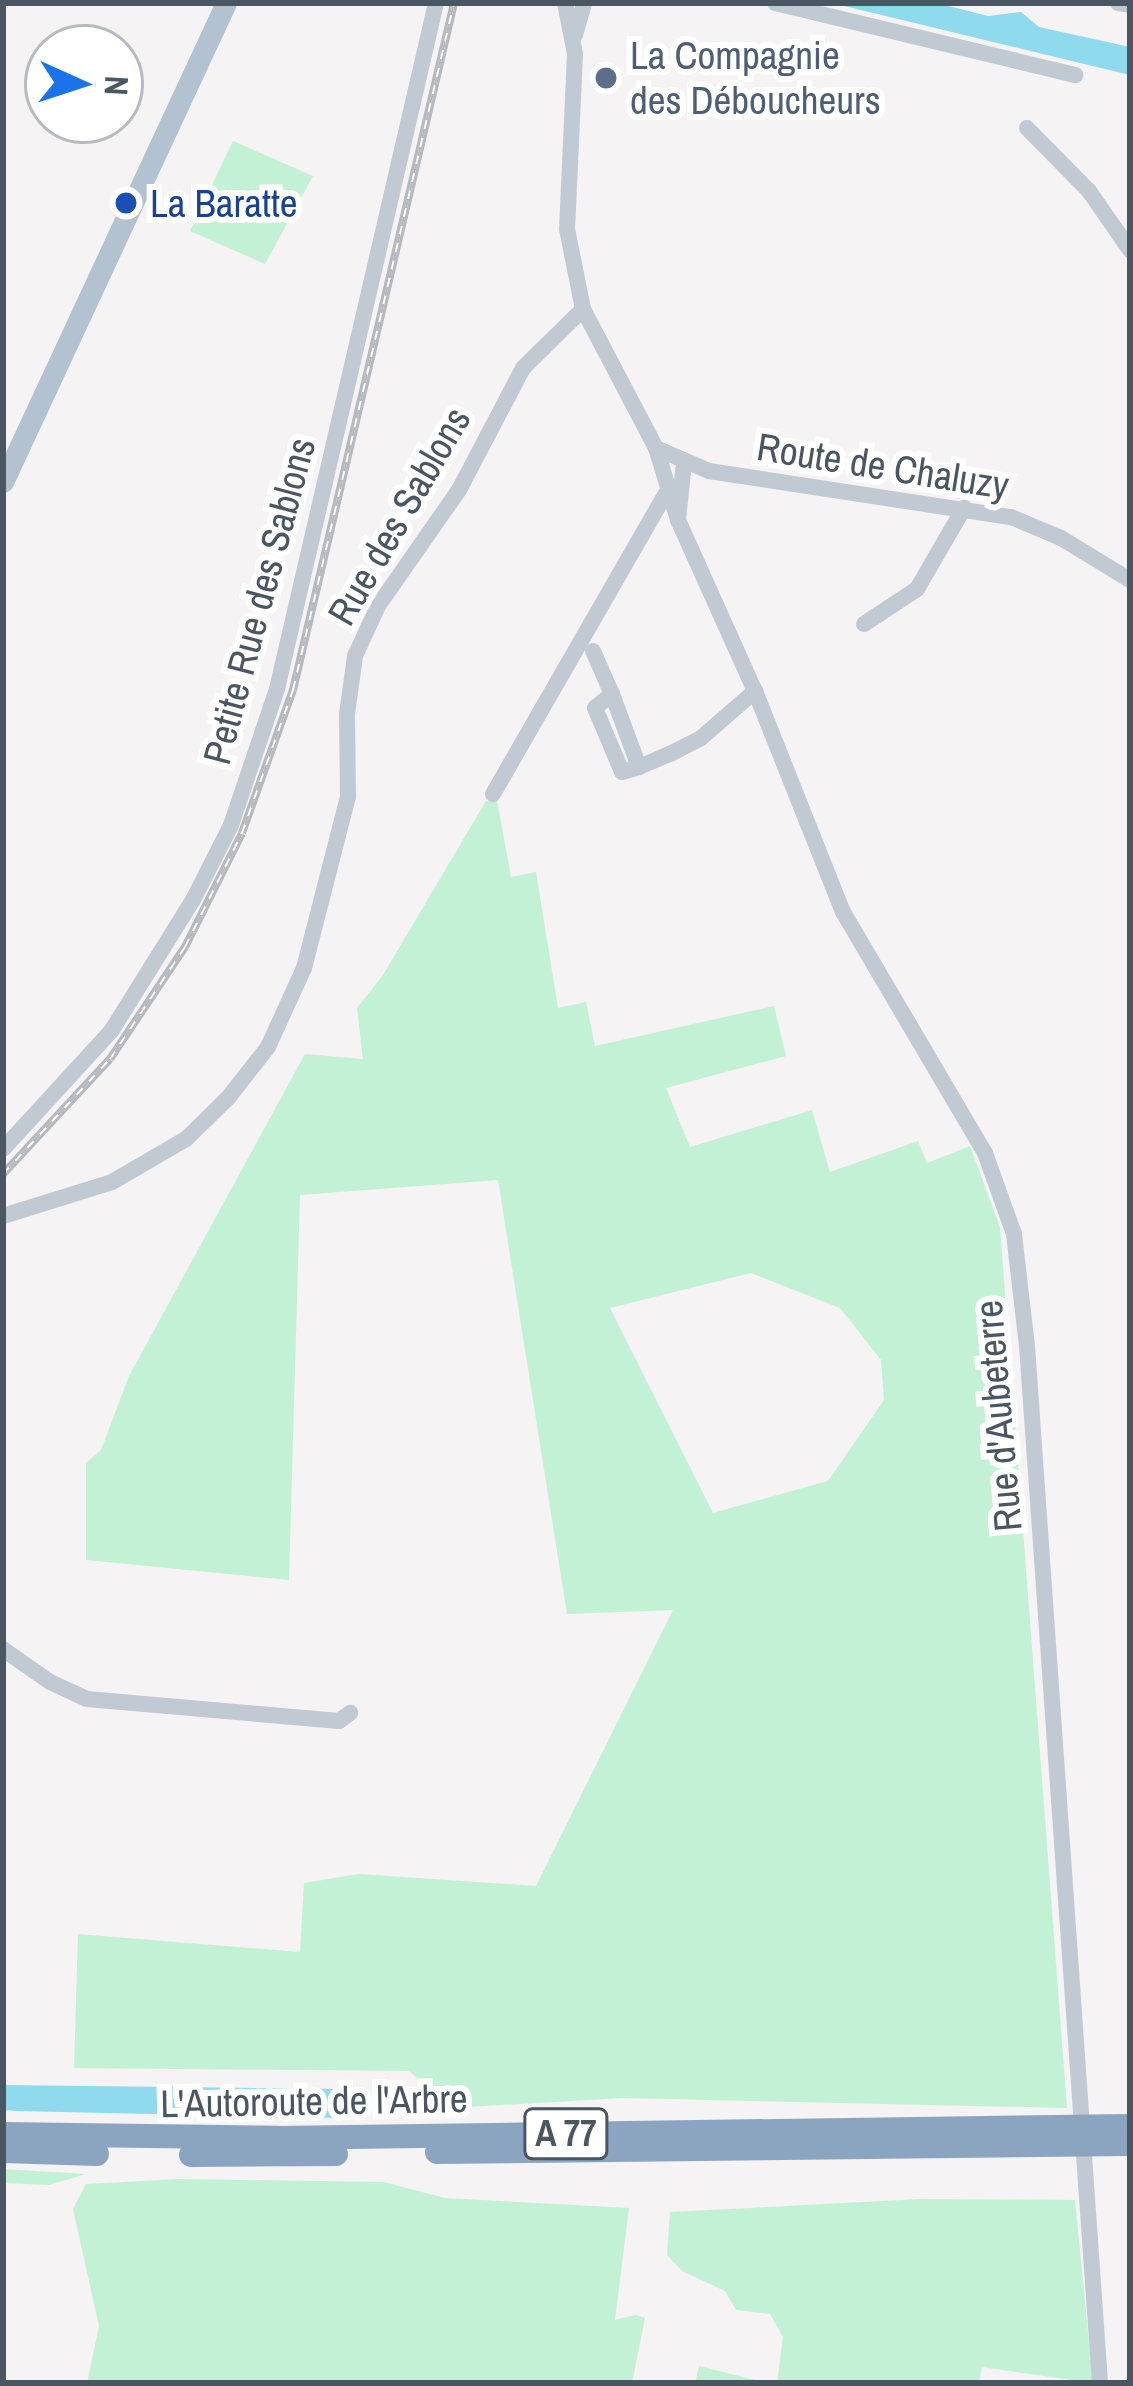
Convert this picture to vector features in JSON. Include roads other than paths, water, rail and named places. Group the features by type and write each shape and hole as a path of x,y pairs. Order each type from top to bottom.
{"highway":[{"name":"L'Autoroute de l'Arbre","path":"3,2134 214,2138 1130,2126"},
{"name":"L'Autoroute de l'Arbre","path":"3,2151 277,2155 1130,2144"}],"main road":[{"path":"3,482 226,3"}],"street":[{"name":"Petite Rue des Sablons","path":"3,1149 112,1030 193,901 231,825 277,689 436,3"},
{"path":"566,3 575,35"},
{"path":"583,309 565,190 575,35 584,3"},
{"path":"775,3 1075,75"},
{"path":"1118,3 1130,5"},
{"path":"1027,128 1089,191 1130,250"},
{"name":"Rue d'Aubeterre","path":"583,309 656,448 666,494 755,691 843,912 985,1153 1014,1234 1028,1346 1100,2383"},
{"name":"Rue des Sablons","path":"3,1216 112,1182 186,1139 228,1098 268,1047 304,968 348,797 347,714 355,656 378,606 459,490 523,368 583,309"},
{"name":"Route de Chaluzy","path":"656,448 684,463 1011,518 1061,538 1130,580"},
{"path":"678,520 684,463"},
{"path":"493,794 666,494"},
{"path":"864,624 917,589 964,508"},
{"path":"593,651 612,694 596,708 622,772 701,738 755,691"},
{"path":"3,1649 50,1682 87,1700 339,1721 350,1712"}],"water":[{"path":"832,3 937,3 988,16 1021,12 1039,27 1130,47 1130,75"},
{"path":"3,2085 343,2089 354,2090 362,2108 340,2118 16,2111 3,2110"}],"railway":[{"path":"3,1174 110,1059 185,947 242,833 293,690 454,3"}],"place":[{"name":"La Compagnie des Déboucheurs","path":"606,78"},
{"name":"La Baratte","path":"126,203"}]}
